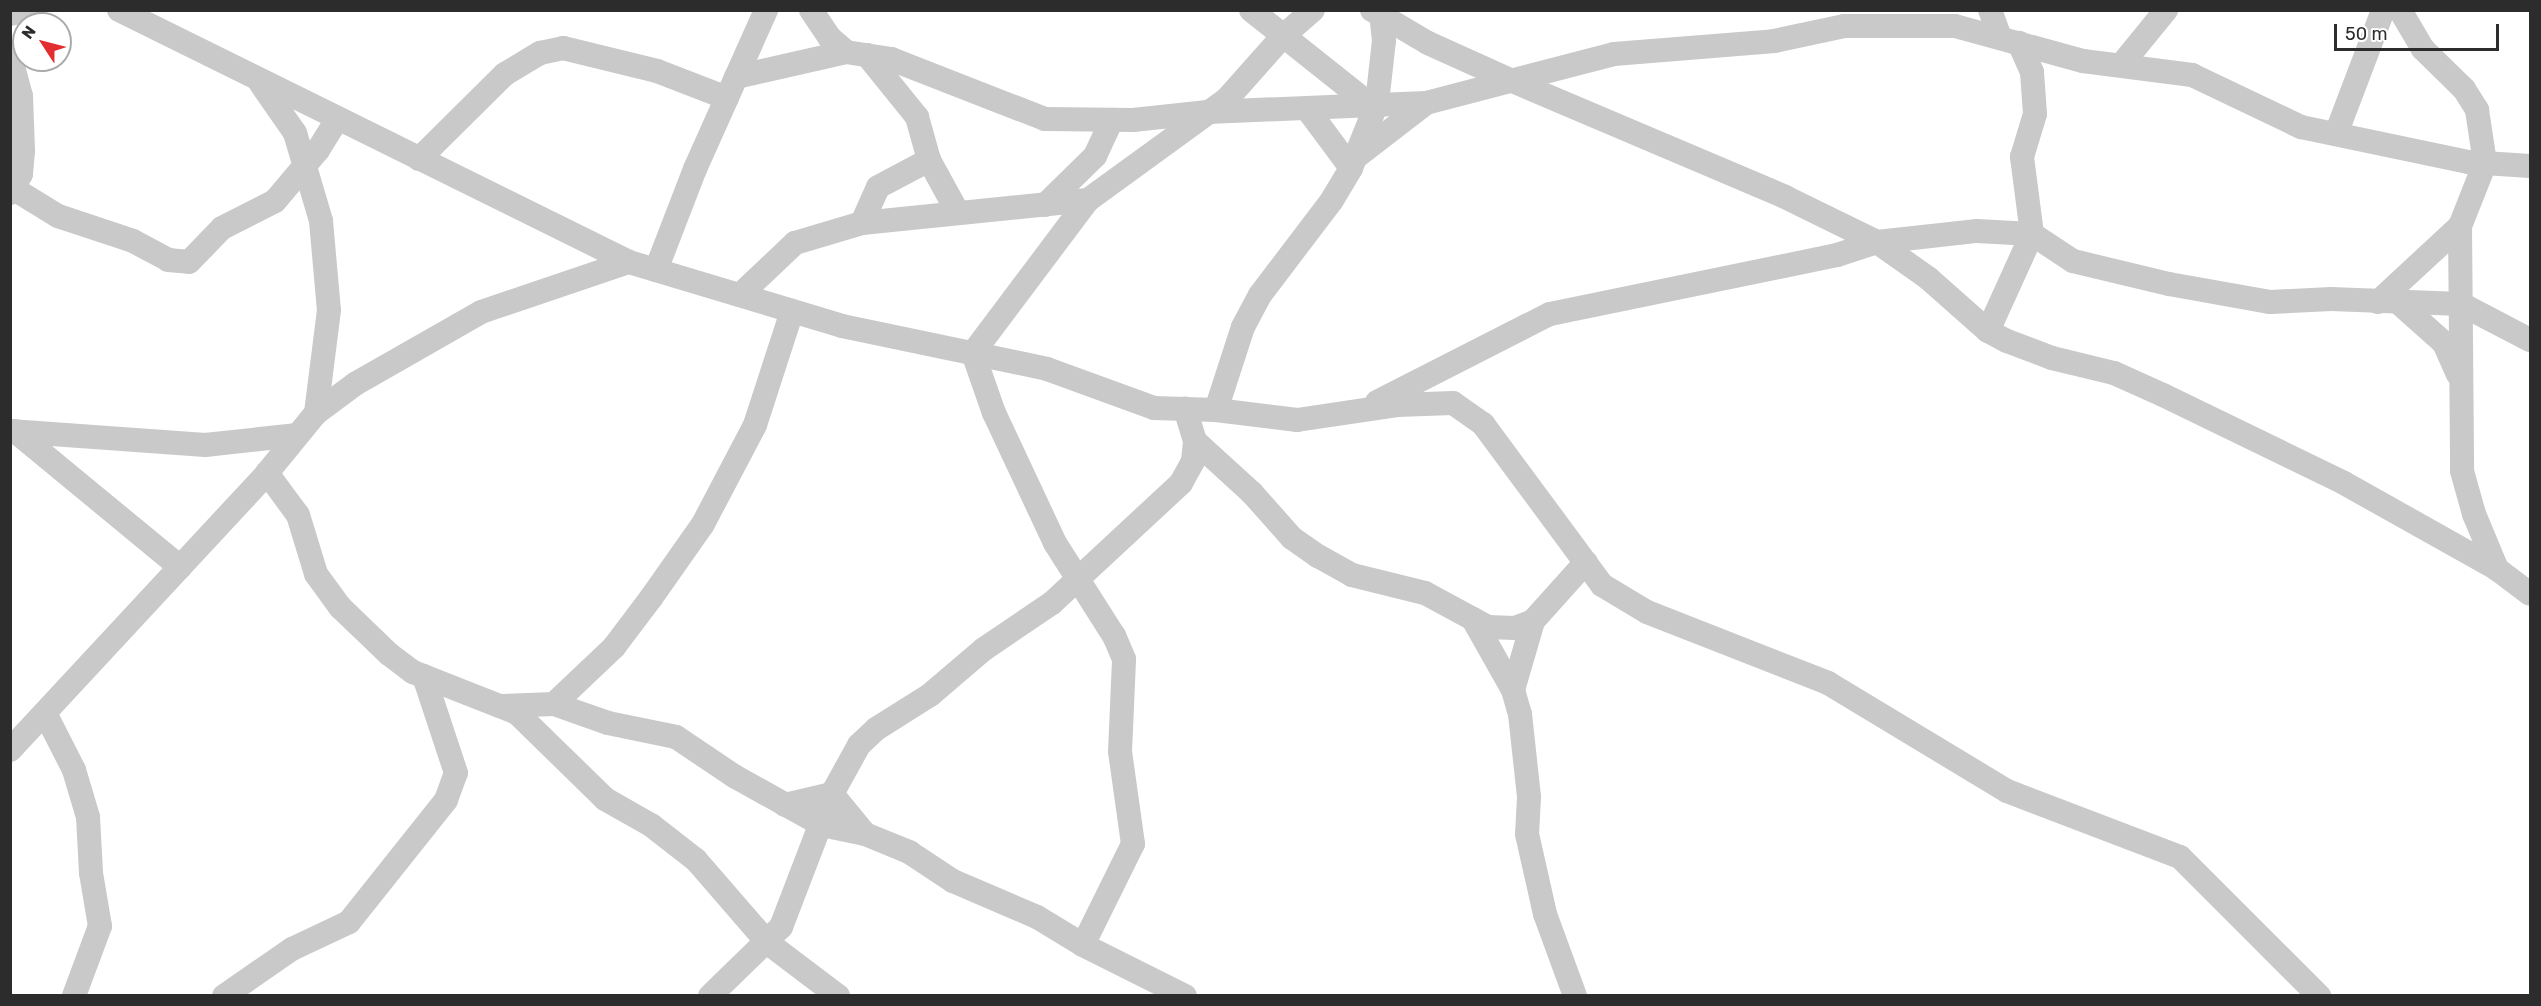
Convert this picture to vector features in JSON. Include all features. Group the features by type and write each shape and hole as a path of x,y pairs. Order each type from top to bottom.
{"street":[{"path":"10,14 29,10"},
{"path":"119,10 260,82 629,262 842,326 1047,369 1154,408 1216,410 1297,420 1358,411 1454,402 1483,424 1602,585 1647,612 1828,683 2007,791 2180,857 2319,996"},
{"path":"656,270 731,88 766,10"},
{"path":"811,10 829,37 857,53 917,117 929,160 958,213"},
{"path":"1251,10 1282,37 1373,103"},
{"path":"973,352 1088,200 1146,155 1227,99 1282,37 1313,10"},
{"path":"1803,35 1837,10"},
{"path":"1988,331 2032,234 2022,157 2035,114 2032,72 1990,10"},
{"path":"2122,64 2166,10"},
{"path":"2336,134 2383,10"},
{"path":"2388,302 2460,226 2485,163 2474,103 2423,49 2400,10"},
{"path":"1378,13 1510,80 1785,197 1877,242 1928,278 1988,331 2052,358 2114,373 2163,395 2344,483 2497,569 2530,594"},
{"path":"1216,410 1243,327 1260,295 1332,200 1354,162 1373,103 1384,40 1378,13"},
{"path":"419,159 505,74 540,53 563,48 731,88 857,53 891,59 1045,119 1122,120 1208,112 1308,110 1373,103 1426,103 1614,54 1773,41 1844,26 1913,18 1955,26 2083,61 2122,64 2192,75 2301,127 2485,163 2530,166"},
{"path":"10,55 21,96 23,151 21,174 12,191 58,216 133,241 180,264 197,257 222,228 275,201 306,165 337,119"},
{"path":"917,117 938,79"},
{"path":"260,82 295,133 321,221 328,274 329,310 316,413"},
{"path":"1354,162 1426,103"},
{"path":"1308,110 1354,162"},
{"path":"1122,120 1146,155"},
{"path":"1045,205 1095,156 1122,120"},
{"path":"862,223 878,187 929,160"},
{"path":"740,295 795,243 862,223 1088,200"},
{"path":"2460,226 2462,471 2474,514 2497,569"},
{"path":"1358,411 1550,314 1791,265 1877,242 1977,231 2032,234 2073,261 2169,284 2270,302 2461,304 2530,340"},
{"path":"10,750 267,473 316,413 355,384 481,312 629,262"},
{"path":"2388,302 2444,343 2463,384"},
{"path":"542,713 614,647 703,524 755,426 792,311"},
{"path":"973,352 1020,471 1055,543 1114,636 1124,659 1120,752 1133,844 1083,945"},
{"path":"710,996 768,943 781,927 832,794 859,745 876,729 930,695 984,649 1052,603 1181,483 1193,461 1195,441 1185,409"},
{"path":"13,431 205,445 297,435"},
{"path":"13,431 180,567"},
{"path":"1195,441 1252,493 1292,538 1318,556 1352,574 1425,593 1488,627 1515,628 1533,621"},
{"path":"267,473 298,515 316,574 340,607 389,654 424,676 492,704 676,737 822,825 865,834 909,852 953,881 1037,916 1083,945 1185,996"},
{"path":"1513,690 1533,621 1586,562"},
{"path":"1473,619 1513,690 1520,714 1528,785 1527,834 1545,914 1575,996"},
{"path":"224,996 292,949 349,922 403,850 432,822 456,773 424,676"},
{"path":"438,713 492,704"},
{"path":"45,713 74,770 88,817 91,873 100,926 74,996"},
{"path":"542,713 605,799 651,825 696,860 768,943 838,996"},
{"path":"784,804 832,794"},
{"path":"832,794 865,834"}]}
